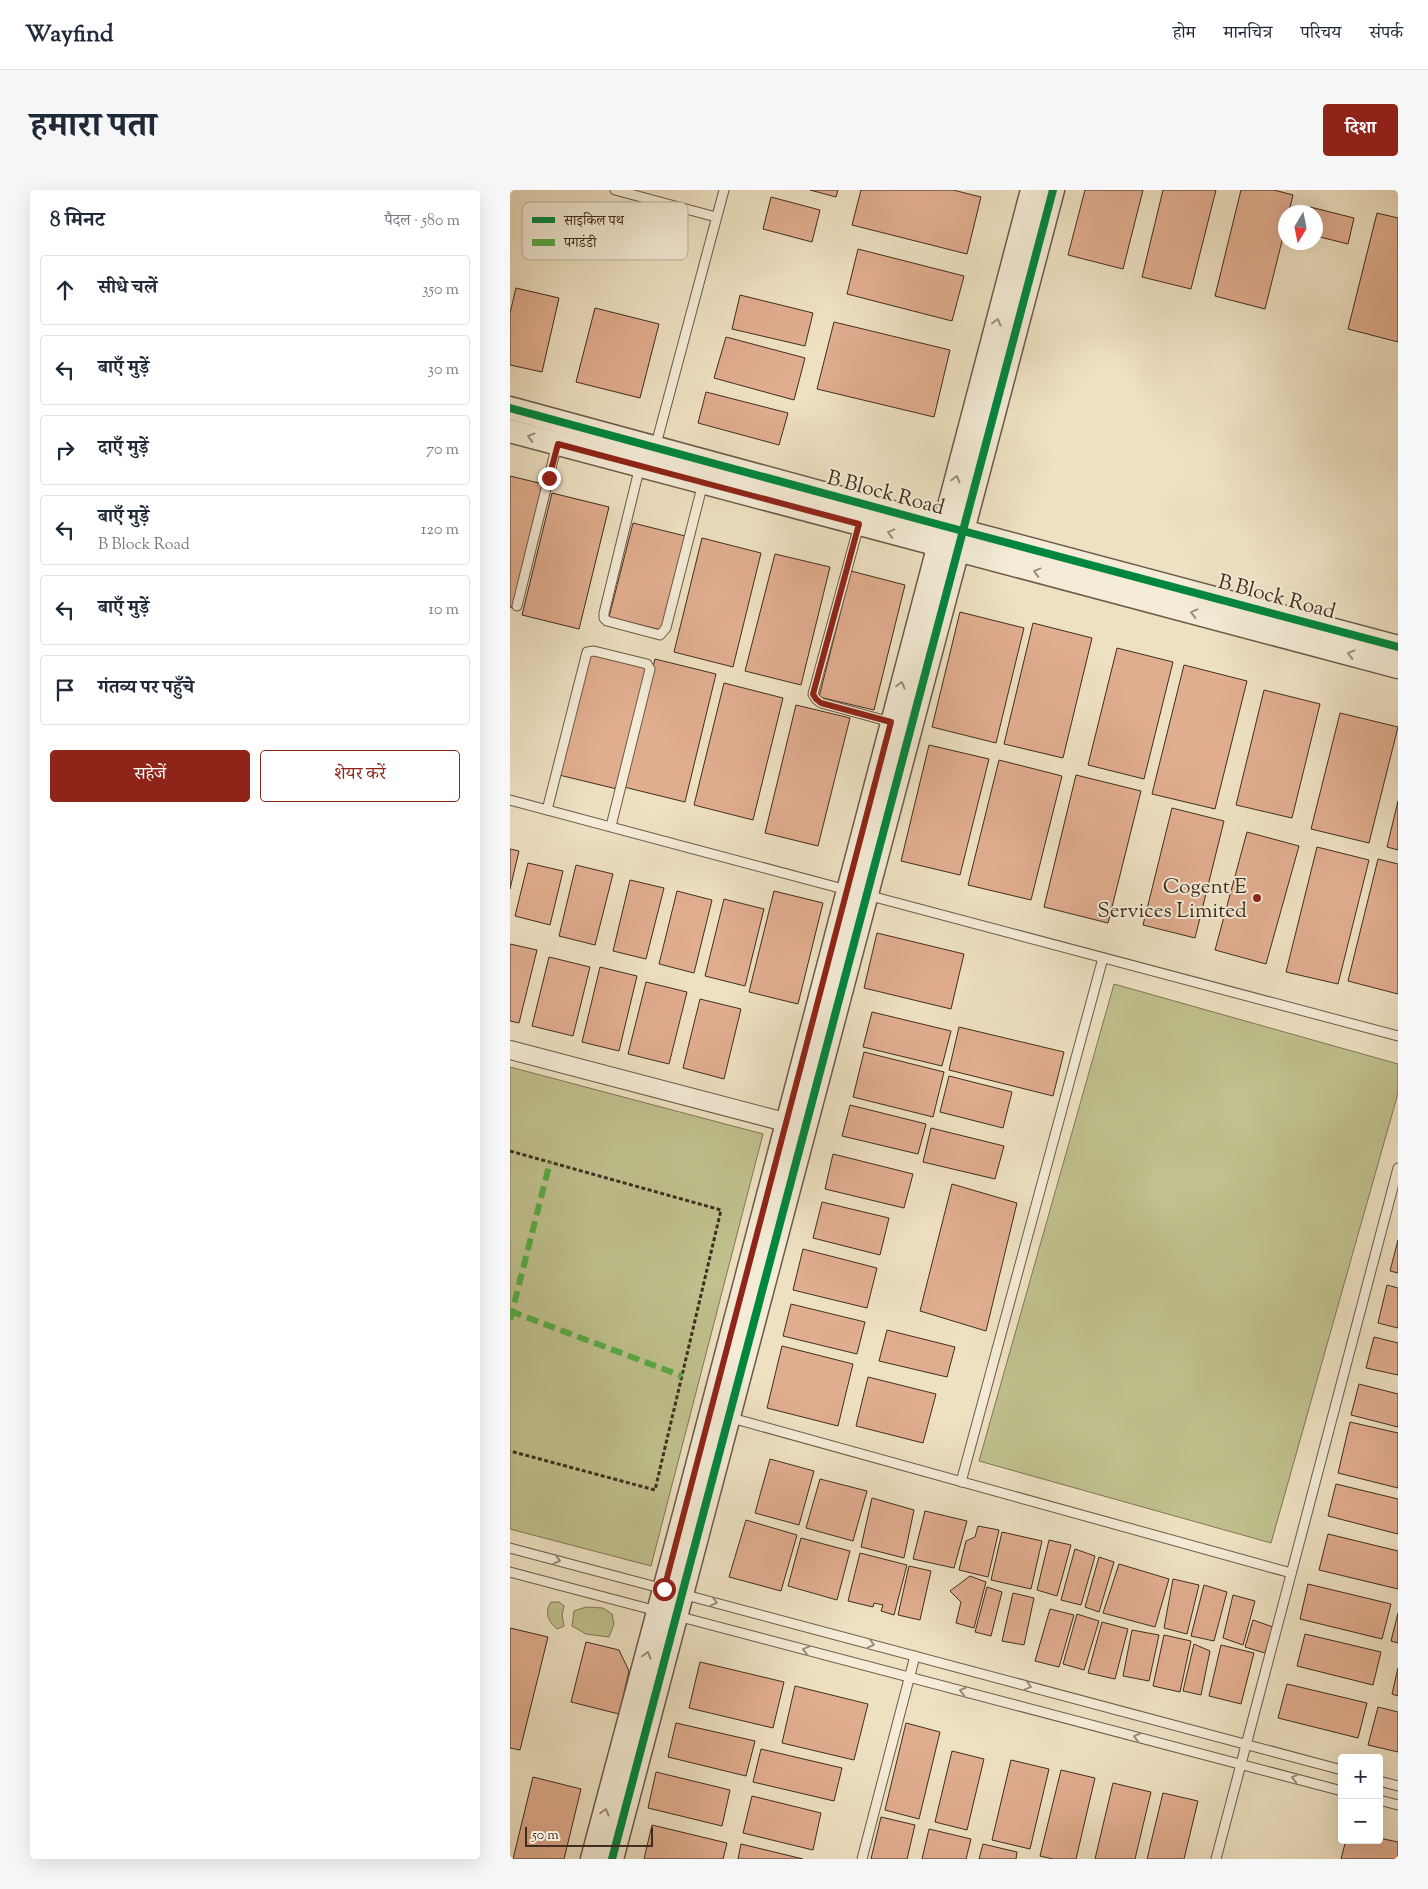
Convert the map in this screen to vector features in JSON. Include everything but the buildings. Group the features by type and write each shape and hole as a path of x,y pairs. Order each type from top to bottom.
{"street":[{"path":"857,892 891,722 951,538 1032,190"},
{"path":"612,1859 667,1614 857,892 951,538 1052,190"},
{"name":"B Block Road","path":"510,408 650,459 703,482 859,524 951,538 1398,667"},
{"name":"B Block Road","path":"510,431 558,444 650,459 951,538 1398,647"},
{"path":"510,1050 796,1125"},
{"path":"592,1859 667,1614"}],"lane":[{"path":"614,190 659,202"},
{"path":"703,482 666,628 660,635 607,621 604,618 724,190"},
{"path":"688,210 716,217"},
{"path":"517,606 558,444"},
{"path":"859,524 813,694 821,703 891,722"},
{"path":"547,810 587,652 594,651 647,664 650,669 611,826"},
{"path":"510,800 1398,1036"},
{"path":"961,1482 1103,958"},
{"path":"1216,1859 1398,1168"},
{"path":"720,1415 1292,1573"},
{"path":"510,1548 1338,1769"},
{"path":"510,1572 1338,1790"},
{"path":"862,1859 915,1656"},
{"path":"1383,1781 1398,1786"},
{"path":"1383,1801 1398,1805"}],"path":[{"path":"510,1150 721,1210 655,1490 510,1451"}],"green space":[{"path":"1114,984 1398,1064 1398,1093 1271,1543 979,1461"},
{"path":"510,1067 763,1134 651,1566 510,1529"},
{"path":"551,1602 559,1602 564,1606 562,1615 564,1626 557,1629 551,1623 547,1613"},
{"path":"586,1607 603,1608 612,1614 614,1624 609,1637 586,1634 572,1626 574,1611"}],"marked path":[{"path":"510,1320 550,1162"},
{"path":"510,1311 682,1376"}],"cycle path":[{"path":"612,1859 1053,190"},
{"path":"510,408 1398,647"}],"place":[{"name":"Cogent E Services Limited","path":"1257,898"}],"route":[{"path":"549,478 558,444 859,524 813,694 821,703 891,722 664,1589"}]}
